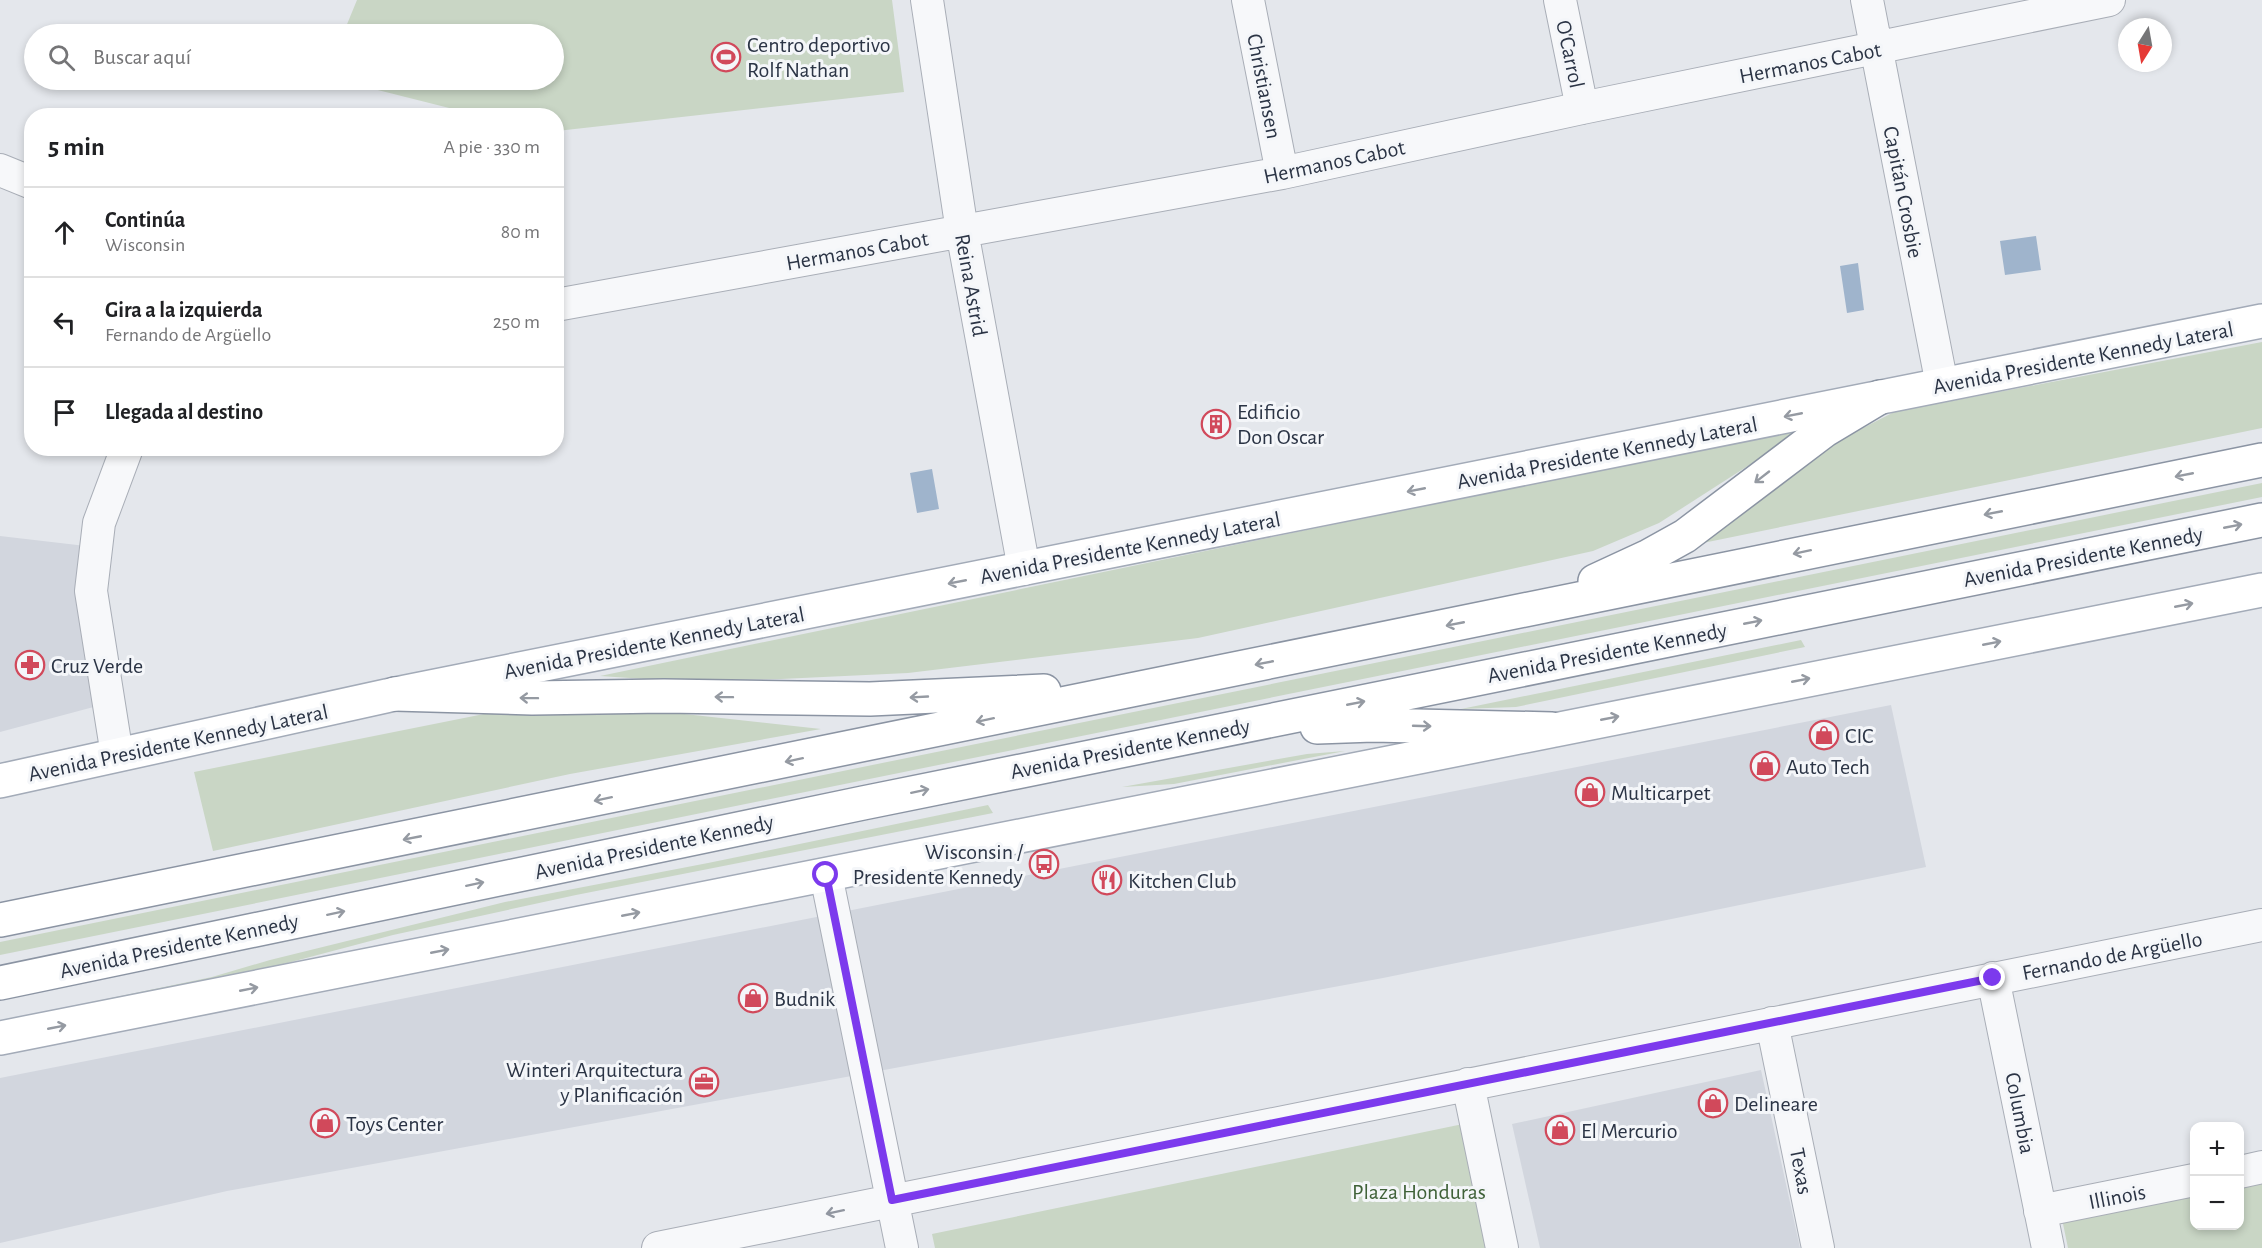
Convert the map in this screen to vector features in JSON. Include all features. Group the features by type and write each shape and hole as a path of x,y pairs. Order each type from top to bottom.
{"main road":[{"name":"Avenida Presidente Kennedy Lateral","path":"0,781 395,694 2262,321"},
{"path":"1512,612 1608,576 1685,536 1825,430 1880,398"},
{"path":"0,920 533,814 2262,460"},
{"name":"Avenida Presidente Kennedy","path":"0,982 1217,731 2262,520"},
{"path":"0,1038 2262,590"},
{"path":"395,694 532,698 664,696 870,699 1145,687"},
{"path":"1217,731 1373,725 1552,729"},
{"path":"0,997 115,958"}],"street":[{"name":"Reina Astrid","path":"927,0 962,231 1024,569"},
{"name":"Christiansen","path":"1248,0 1282,172"},
{"name":"O'Carrol","path":"1560,0 1582,108"},
{"name":"Capitán Crosbie","path":"1866,0 1942,385"},
{"name":"Hermanos Cabot","path":"564,304 1282,172 2109,0"},
{"path":"0,170 24,180"},
{"path":"117,755 91,591 99,523 124,456"},
{"path":"826,875 902,1248"},
{"name":"Fernando de Argüello","path":"664,1247 2262,925"},
{"name":"Columbia","path":"1993,978 2048,1248"},
{"name":"Texas","path":"1772,1023 1818,1248"},
{"path":"1468,1084 1502,1248"},
{"path":"2244,1171 2262,1167"},
{"name":"Illinois","path":"2040,1211 2190,1181"}],"shaded area":[{"path":"0,536 103,548 116,701 0,732"},
{"path":"1891,705 1926,867 1383,978 227,1191 0,1243 0,1078"},
{"path":"1761,1070 1800,1248 1540,1248 1512,1124"}],"green space":[{"name":"Centro deportivo Rolf Nathan","path":"357,0 892,0 904,92 564,130 564,108 449,108 378,90 564,90 564,24 347,24"},
{"path":"2262,342 2262,428 1698,544 1832,444 1894,412"},
{"path":"1810,426 1659,523 1593,551 1198,638 908,673 781,679 660,680 600,676"},
{"path":"2262,483 2262,497 0,955 0,942"},
{"path":"1801,640 1805,647 1516,707 1461,709"},
{"path":"565,708 630,708 821,729 570,774 213,851 194,772 484,714"},
{"path":"1345,751 1174,784 1122,787 1307,754"},
{"path":"988,805 993,813 576,895 393,935 261,970 39,1013 212,977 270,960 505,902"},
{"name":"Plaza Honduras","path":"1463,1124 1489,1248 935,1248 932,1234"},
{"path":"2262,1175 2262,1248 2068,1248 2061,1214 2190,1189 2190,1230 2244,1230 2244,1178"}],"water":[{"path":"2036,236 2041,270 2005,275 2000,241"},
{"path":"1858,263 1864,310 1847,313 1840,266"},
{"path":"932,469 939,509 917,513 910,473"}],"place":[{"name":"Centro deportivo Rolf Nathan","path":"726,57"},
{"name":"Edificio Don Oscar","path":"1216,424"},
{"name":"Cruz Verde","path":"30,665"},
{"name":"CIC","path":"1824,735"},
{"name":"Auto Tech","path":"1765,766"},
{"name":"Multicarpet","path":"1590,792"},
{"name":"Wisconsin / Presidente Kennedy","path":"1044,864"},
{"name":"Kitchen Club","path":"1107,880"},
{"name":"Budnik","path":"753,998"},
{"name":"Winteri Arquitectura y Planificación","path":"704,1082"},
{"name":"Delineare","path":"1713,1103"},
{"name":"Toys Center","path":"325,1123"},
{"name":"El Mercurio","path":"1560,1130"}],"route":[{"path":"826,875 892,1200 1993,978"}]}
